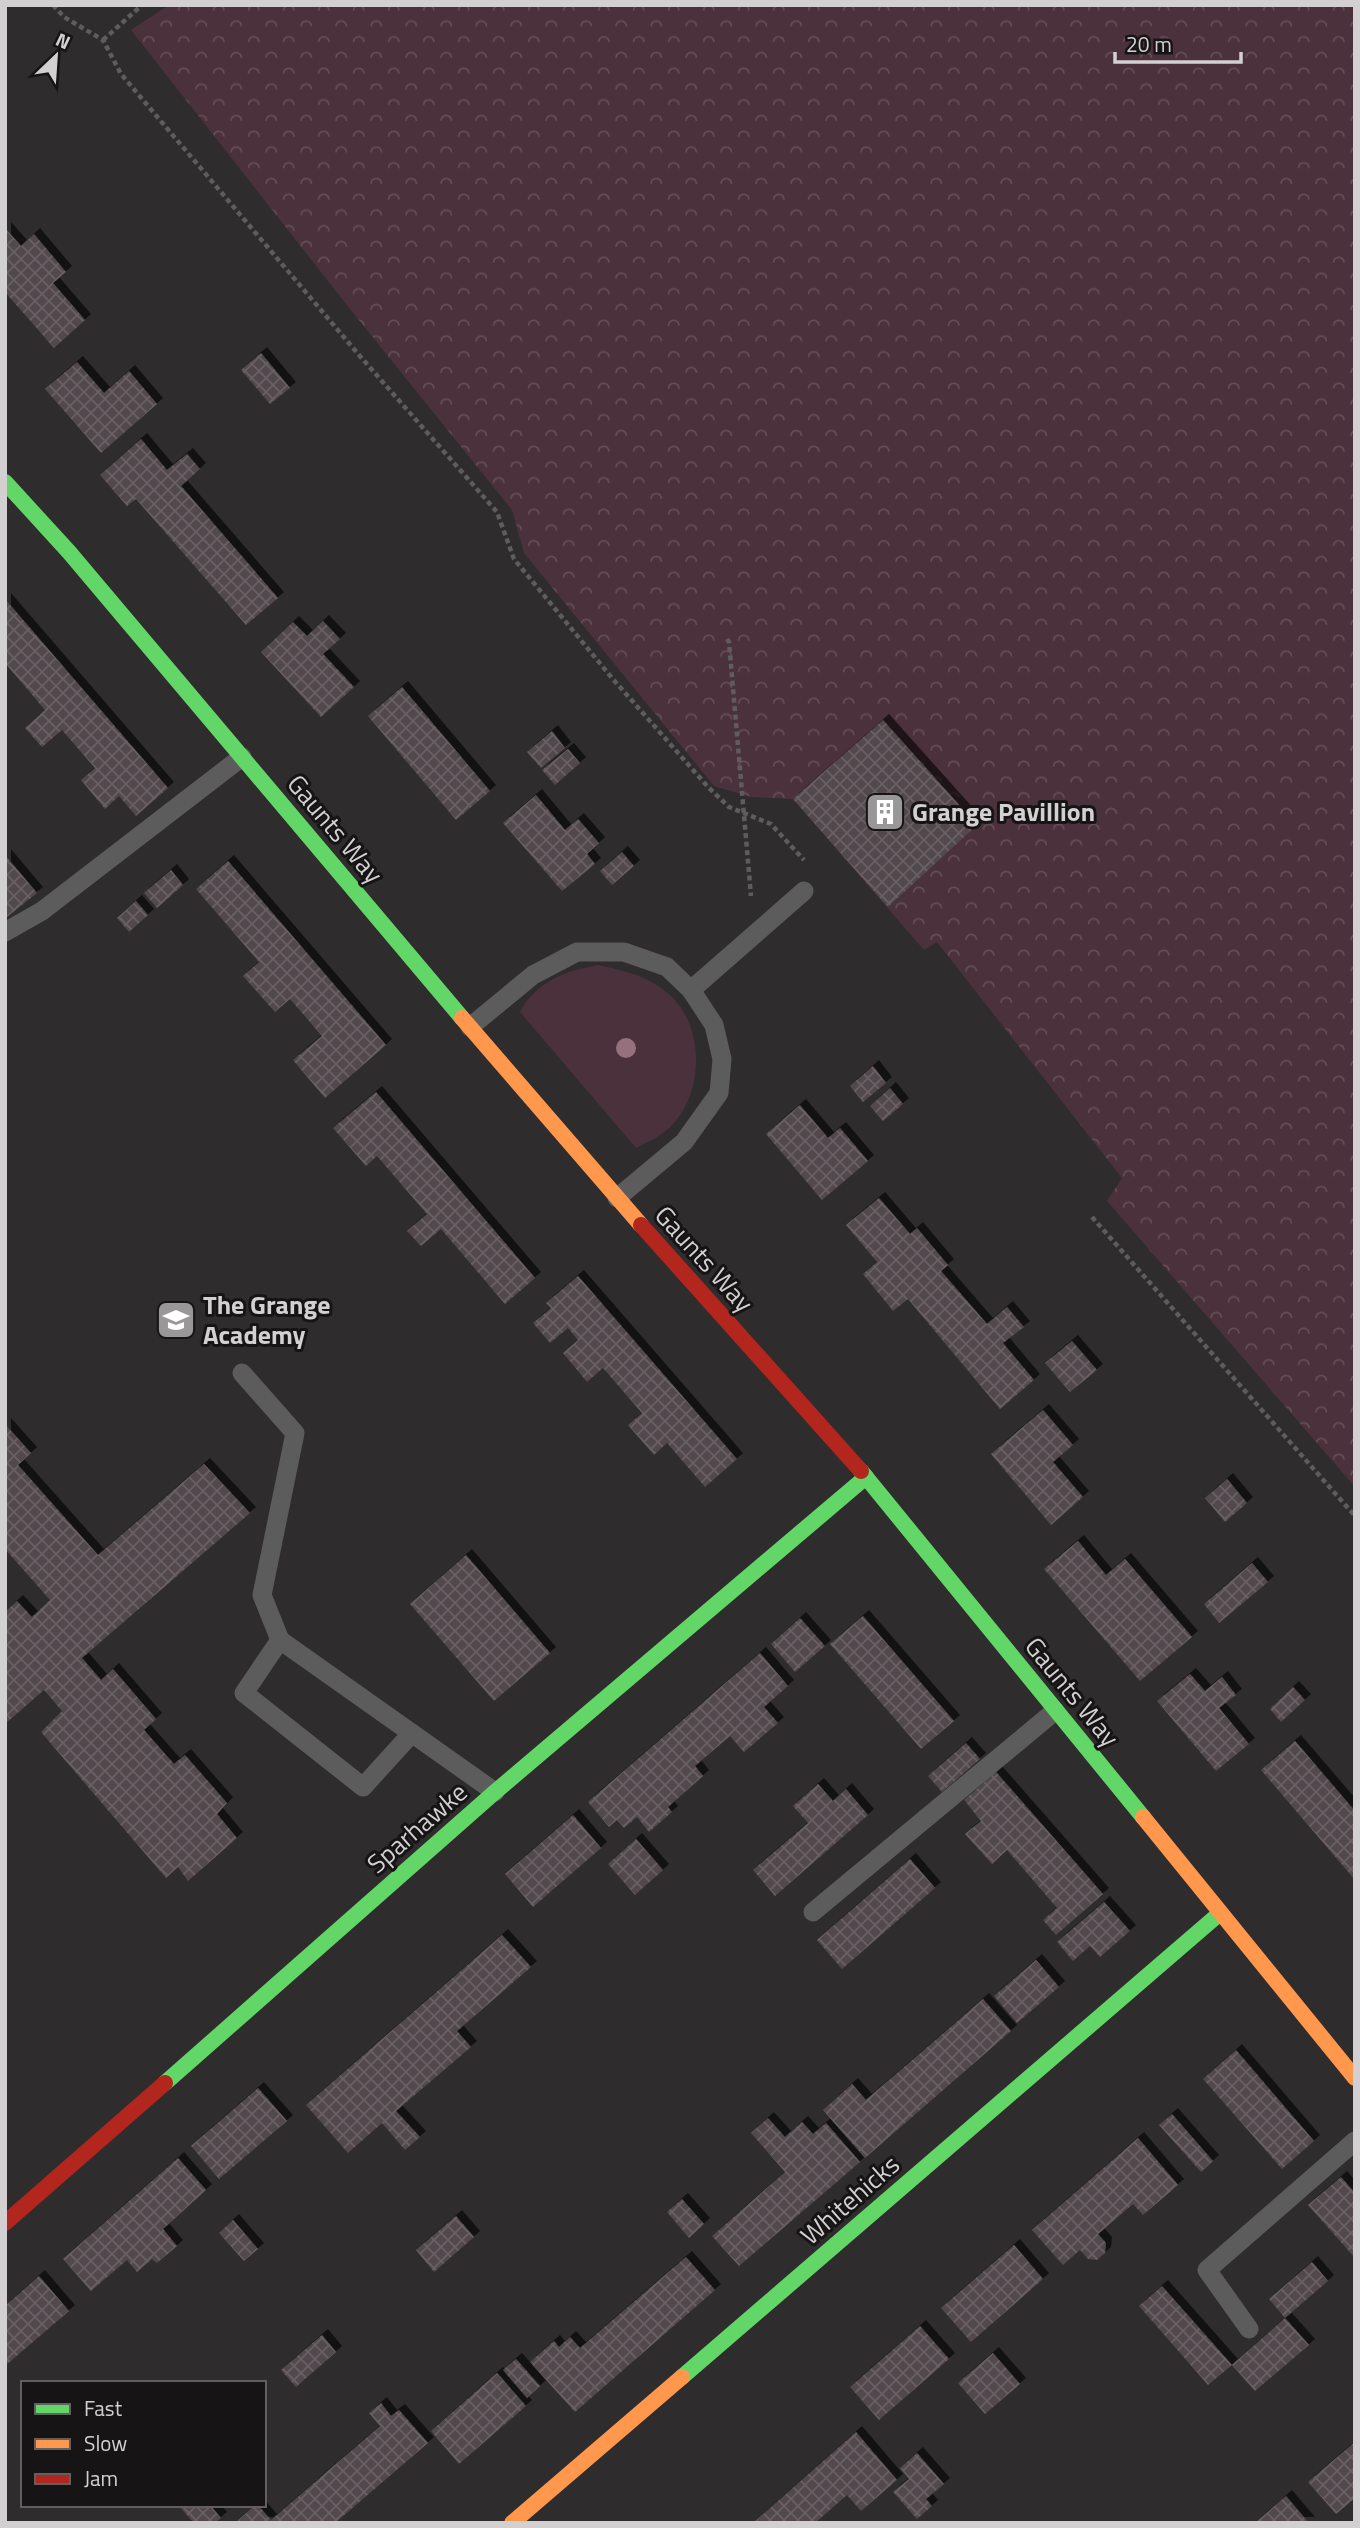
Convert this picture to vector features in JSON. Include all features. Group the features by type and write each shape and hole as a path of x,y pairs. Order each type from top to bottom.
{"street":[{"name":"Gaunts Way","path":"5,482 69,552 617,1198 866,1477 1355,2078"},
{"name":"Sparhawke","path":"5,2223 495,1792 866,1477"},
{"name":"Whitehicks","path":"512,2523 1219,1914"}],"lane":[{"path":"5,932 42,911 242,757"},
{"path":"691,990 804,891"},
{"path":"470,1027 533,975 577,952 624,952 667,967 691,990 714,1025 722,1059 719,1093 684,1142 617,1198"},
{"path":"242,1373 295,1433 262,1595 280,1640 495,1792"},
{"path":"280,1640 244,1693 363,1787 412,1733"},
{"path":"813,1912 1055,1711"},
{"path":"1248,2329 1207,2270 1355,2141"}],"path":[{"path":"53,5 64,18 103,40 121,74 359,355 497,512 514,559 708,787 729,807 771,824 807,863 804,891"},
{"path":"103,40 142,5"},
{"path":"727,639 730,642 754,935"},
{"path":"1091,1217 1355,1516"}],"green space":[{"path":"169,5 1355,5 1355,1487 1107,1201 1122,1178 937,942 924,950 793,799 751,797 714,786 524,553 512,510 131,30"},
{"path":"598,965 632,973 662,989 679,1005 693,1034 696,1068 688,1101 669,1128 636,1148 520,1012 543,985 563,974"}],"building":[{"path":"5,228 21,246 34,234 66,272 53,283 85,320 54,348 5,292"},
{"path":"261,353 290,388 270,404 241,370"},
{"path":"77,362 104,393 129,371 157,404 101,453 45,389"},
{"path":"141,439 167,470 187,454 200,469 181,486 278,598 246,625 136,499 127,506 100,475"},
{"path":"5,599 168,788 136,816 119,796 105,809 81,780 95,768 62,730 42,747 25,728 45,710 5,663"},
{"path":"323,621 340,639 323,654 354,687 321,717 261,652 293,622 307,636"},
{"path":"402,687 490,791 456,820 368,716"},
{"name":"Grange Pavillion","path":"883,720 977,825 888,907 793,799"},
{"path":"552,731 565,748 541,768 527,752"},
{"path":"568,749 580,763 555,785 542,770"},
{"path":"536,795 565,830 578,819 599,843 587,854 595,864 562,891 503,823"},
{"path":"622,852 634,866 612,885 600,871"},
{"path":"5,855 37,893 7,917 5,916"},
{"path":"228,861 386,1045 325,1098 293,1060 322,1036 290,999 275,1012 243,976 259,962 196,889"},
{"path":"171,870 183,885 157,908 144,893"},
{"path":"136,901 148,915 129,932 117,918"},
{"path":"873,1066 886,1083 863,1102 850,1086"},
{"path":"890,1088 903,1104 883,1121 870,1106"},
{"path":"376,1092 535,1278 505,1304 441,1229 421,1246 407,1231 427,1214 377,1156 366,1166 333,1128"},
{"path":"800,1105 828,1138 840,1128 868,1161 822,1200 766,1134"},
{"path":"879,1198 910,1234 917,1228 948,1265 941,1271 987,1324 1007,1307 1024,1327 1003,1343 1034,1380 1000,1409 908,1299 893,1311 863,1274 877,1262 846,1225"},
{"path":"578,1276 737,1459 705,1487 667,1443 654,1455 628,1425 642,1413 603,1368 587,1382 563,1353 578,1340 568,1328 550,1343 533,1323 551,1308 546,1303"},
{"path":"1072,1341 1097,1370 1070,1392 1045,1363"},
{"path":"1043,1410 1073,1445 1053,1462 1083,1497 1051,1525 991,1454"},
{"path":"5,1424 31,1453 18,1465 98,1555 204,1464 250,1513 82,1658 101,1680 113,1669 156,1719 144,1730 174,1764 185,1755 227,1803 217,1814 237,1838 188,1881 178,1867 166,1878 41,1732 62,1711 44,1690 5,1724 5,1612 17,1601 32,1617 50,1600 5,1549"},
{"path":"1227,1479 1247,1503 1225,1522 1205,1498"},
{"path":"1078,1541 1106,1575 1125,1559 1192,1637 1140,1681 1044,1569"},
{"path":"466,1555 550,1653 494,1701 410,1604"},
{"path":"1252,1563 1268,1582 1219,1623 1204,1604"},
{"path":"863,1616 954,1721 921,1749 830,1644"},
{"path":"800,1618 825,1646 795,1672 771,1644"},
{"path":"760,1653 788,1686 764,1707 778,1723 744,1752 730,1736 695,1766 703,1776 668,1807 672,1812 649,1832 637,1817 624,1828 617,1820 609,1827 588,1802"},
{"path":"1190,1674 1205,1691 1222,1677 1236,1695 1219,1708 1249,1744 1216,1771 1157,1701"},
{"path":"1293,1687 1305,1700 1281,1722 1270,1709"},
{"path":"1295,1741 1355,1811 1355,1880 1261,1770"},
{"path":"966,1743 980,1759 942,1792 928,1776"},
{"path":"996,1772 1103,1894 1056,1935 1043,1920 1057,1908 1007,1850 992,1864 965,1834 981,1821 964,1800"},
{"path":"818,1784 833,1801 846,1789 868,1815 775,1896 753,1870 808,1823 793,1806"},
{"path":"573,1815 601,1848 533,1907 505,1874"},
{"path":"636,1839 663,1870 635,1895 608,1864"},
{"path":"910,1859 935,1888 842,1969 817,1940"},
{"path":"1104,1902 1130,1931 1100,1957 1090,1946 1073,1961 1057,1942"},
{"path":"502,1935 531,1967 457,2031 471,2047 396,2111 420,2137 405,2150 382,2123 348,2153 306,2105"},
{"path":"1036,1960 1059,1987 1017,2023 994,1996"},
{"path":"983,1999 1011,2031 865,2158 823,2110 852,2084 866,2100"},
{"path":"1236,2050 1314,2141 1282,2169 1203,2079"},
{"path":"258,2088 287,2121 219,2179 191,2146"},
{"path":"1172,2114 1213,2161 1201,2172 1159,2125"},
{"path":"768,2118 785,2137 802,2122 813,2134 826,2123 860,2162 739,2266 712,2236 785,2172 751,2133"},
{"path":"1138,2138 1178,2185 1143,2215 1133,2204 1098,2234 1106,2243 1105,2253 1097,2260 1088,2259 1080,2250 1063,2265 1032,2230"},
{"path":"178,2158 206,2190 163,2229 177,2246 157,2263 152,2259 137,2272 127,2260 91,2291 63,2259"},
{"path":"1341,2177 1355,2193 1355,2258 1308,2205"},
{"path":"682,2199 704,2224 689,2238 667,2212"},
{"path":"456,2216 474,2237 434,2272 416,2250"},
{"path":"233,2220 258,2249 244,2261 219,2233"},
{"path":"1014,2245 1043,2279 971,2342 941,2308"},
{"path":"686,2257 715,2290 575,2412 530,2362 554,2341 559,2347 570,2337 580,2348"},
{"path":"1312,2262 1328,2281 1285,2318 1269,2299"},
{"path":"39,2276 69,2311 5,2366 5,2306"},
{"path":"1162,2286 1232,2365 1208,2385 1139,2306"},
{"path":"1285,2318 1309,2345 1255,2391 1232,2365"},
{"path":"920,2326 949,2359 879,2420 850,2387"},
{"path":"322,2335 336,2352 296,2387 281,2370"},
{"path":"993,2353 1020,2384 985,2414 958,2383"},
{"path":"516,2359 540,2386 527,2398 503,2370"},
{"path":"497,2373 526,2406 459,2464 431,2431"},
{"path":"381,2403 391,2416 399,2410 428,2443 335,2523 235,2523 253,2507 260,2507 271,2520 380,2426 369,2413"},
{"path":"856,2432 897,2480 861,2511 847,2495 815,2523 753,2523"},
{"path":"1355,2442 1355,2498 1336,2514 1308,2482"},
{"path":"917,2453 944,2484 926,2499 932,2506 917,2519 893,2492 909,2479 900,2468"},
{"path":"1286,2496 1309,2523 1255,2523"},
{"path":"180,2507 212,2507 221,2518 215,2523 194,2523"}],"traffic: fast":[{"path":"5,482 69,552 462,1018"},
{"path":"861,1471 1143,1817"},
{"path":"165,2083 495,1792 866,1477"},
{"path":"682,2377 1219,1914"}],"traffic: slow":[{"path":"462,1018 641,1225"},
{"path":"1143,1817 1355,2078"},
{"path":"512,2523 682,2377"}],"traffic: jam":[{"path":"641,1225 861,1471"},
{"path":"5,2223 165,2083"}],"place":[{"name":"Grange Pavillion","path":"885,812"},
{"name":"The Grange Academy","path":"176,1320"}]}
